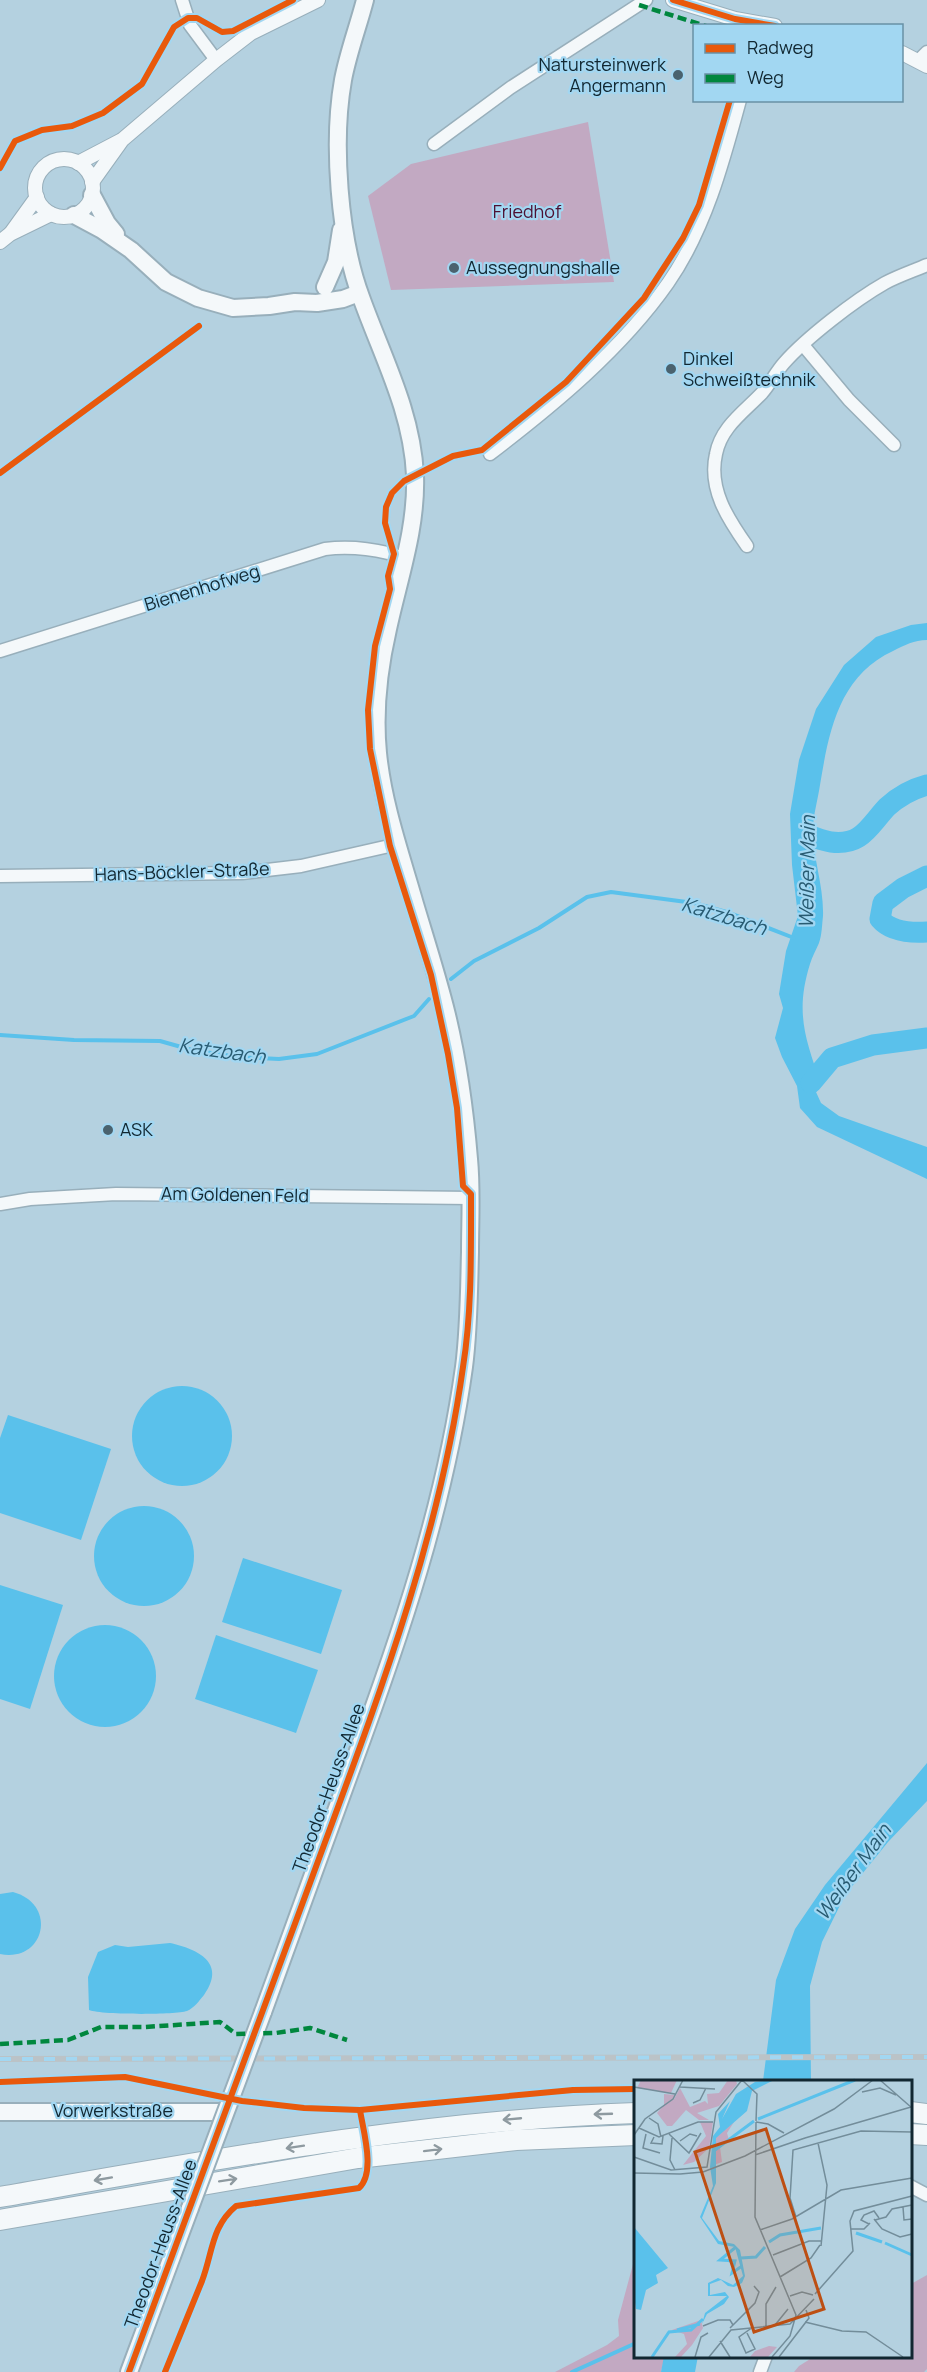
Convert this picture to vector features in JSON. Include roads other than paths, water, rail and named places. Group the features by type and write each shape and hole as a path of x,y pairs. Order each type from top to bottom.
{"highway":[{"path":"912,2112 927,2114"},
{"path":"0,2197 363,2136 570,2115 634,2113"},
{"path":"912,2134 927,2135"},
{"path":"0,2220 367,2157 516,2140 634,2135"},
{"path":"0,2230 23,2216"}],"main road":[{"path":"325,287 336,262 343,217 339,128 342,94 365,0"},
{"path":"92,188 107,223 131,250 166,282 198,298 233,308 295,302 330,302 357,286"},
{"path":"74,215 102,230 131,250"},
{"name":"Theodor-Heuss-Allee","path":"129,2372 386,1676 445,1475 464,1365 469,1294 471,1198 469,1158 462,1105 447,1018 398,844 378,752 380,669 387,630 406,559 412,523 415,477 411,443 396,384 357,286 343,217"},
{"path":"295,302 325,287 357,286"},
{"name":"Vorwerkstraße","path":"0,2112 225,2112"}],"street":[{"path":"182,0 190,25 216,60"},
{"path":"78,163 122,140 251,33 318,0"},
{"path":"434,144 510,88 646,0"},
{"path":"673,0 758,24"},
{"path":"903,53 924,60"},
{"path":"490,454 576,384 630,329 668,283 686,252 707,206 727,150 739,102"},
{"path":"92,188 85,168 78,163 61,159 46,166 36,180 37,197 40,204 51,213 74,215 85,207 92,188 122,140"},
{"path":"5,238 37,197"},
{"path":"5,238 51,213"},
{"path":"747,546 723,508 714,481 715,456 721,435 764,391 784,363 803,345 885,283 927,265"},
{"path":"803,345 849,400 894,445"},
{"name":"Bienenhofweg","path":"0,651 325,549 344,547 394,554 406,559"},
{"name":"Hans-Böckler-Straße","path":"0,876 242,873 301,866 398,844"},
{"name":"Am Goldenen Feld","path":"0,1204 30,1199 116,1194 471,1198"},
{"path":"912,2187 927,2195"},
{"path":"760,2372 765,2357"}],"water":[{"name":"Weißer Main","path":"927,623 927,640 914,642 893,651 860,675 849,690 833,725 813,824 813,841 823,905 822,930 806,981 803,1011 810,1053 821,1084 816,1092 821,1103 839,1116 927,1147 927,1179 817,1127 800,1108 797,1086 775,1038 783,1008 779,994 786,951 798,916 792,865 790,814 799,760 816,709 844,665 876,637 911,625"},
{"path":"182,1386 210,1394 224,1408 232,1436 224,1464 210,1478 182,1486 154,1478 140,1464 132,1436 140,1408 154,1394"},
{"path":"8,1415 111,1449 81,1540 0,1513 0,1438"},
{"path":"144,1506 163,1510 179,1521 190,1537 194,1556 190,1575 179,1591 163,1602 144,1606 125,1602 109,1591 98,1575 94,1556 98,1537 109,1521 125,1510"},
{"path":"243,1558 342,1590 321,1654 222,1622"},
{"path":"0,1585 63,1605 30,1709 0,1699"},
{"path":"105,1625 125,1629 141,1640 152,1656 156,1676 152,1696 141,1712 125,1723 105,1727 85,1723 69,1712 58,1696 54,1676 58,1656 69,1640 85,1629"},
{"path":"216,1635 318,1670 296,1733 195,1699"},
{"name":"Weißer Main","path":"927,1763 927,1801 888,1842 845,1895 822,1942 810,1986 811,2080 763,2080 776,1980 795,1929 825,1885"},
{"path":"13,1892 27,1898 36,1908 41,1919 40,1931 36,1942 27,1950 15,1954 0,1954 0,1894"},
{"path":"170,1943 199,1954 211,1966 210,1984 192,2008 187,2011 154,2014 108,2013 89,2010 88,1977 98,1952 115,1945 128,1947"},
{"path":"664,2357 698,2357 695,2372 661,2372"}],"waterway":[{"name":"Weißer Main","path":"804,834 831,842 858,838 896,799 927,785"},
{"path":"927,876 903,888 883,903 880,919 895,929 927,932"},
{"name":"Katzbach","path":"451,979 474,961 539,928 587,897 611,892 694,903 730,913 794,938"},
{"name":"Katzbach","path":"0,1035 74,1040 160,1041 192,1050 238,1057 279,1059 317,1054 414,1016 429,999"},
{"path":"811,1083 832,1058 873,1045 927,1038"},
{"path":"572,2372 634,2344"}],"railway":[{"path":"0,2059 927,2057"}],"place":[{"name":"Natursteinwerk Angermann","path":"678,75"},
{"name":"Aussegnungshalle","path":"454,268"},
{"name":"Dinkel Schweißtechnik","path":"671,369"},
{"name":"ASK","path":"108,1130"}],"park label":[{"name":"Friedhof","path":"527,212"}]}
